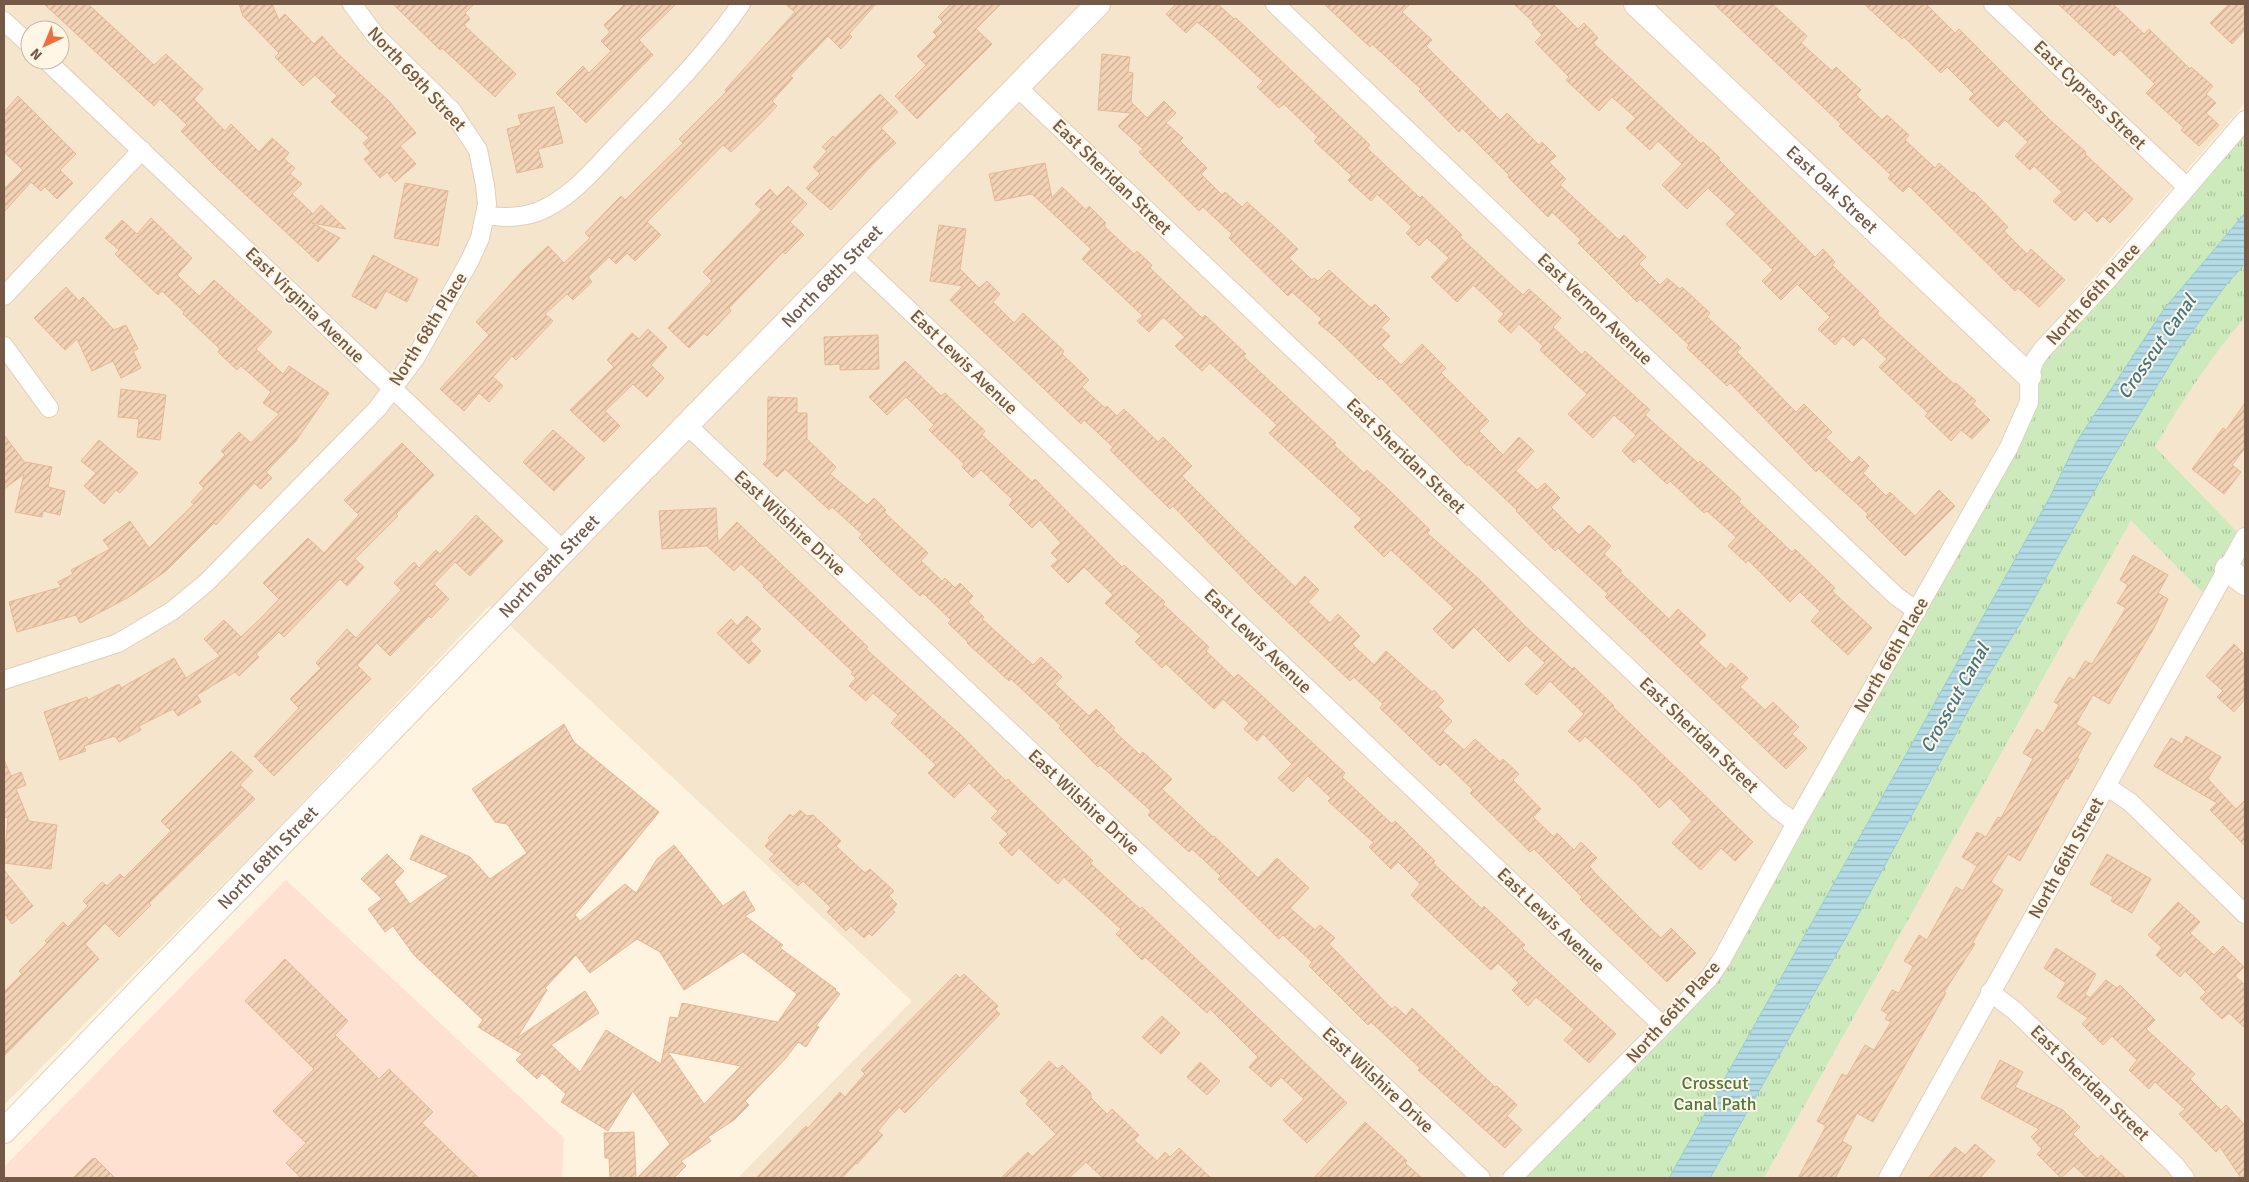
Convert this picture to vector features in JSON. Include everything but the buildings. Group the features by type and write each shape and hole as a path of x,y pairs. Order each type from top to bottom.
{"street":[{"name":"North 69th Street","path":"352,4 362,20 376,36 452,111 467,130 478,150 485,185 487,204 485,215"},
{"path":"485,215 503,218 536,212 567,194 688,72 716,39 741,4"},
{"name":"North 68th Street","path":"4,1131 564,551 1098,4"},
{"name":"East Vernon Avenue","path":"1275,4 1896,596 1917,611"},
{"name":"East Oak Street","path":"1636,4 2029,376"},
{"name":"East Cypress Street","path":"1993,4 2186,187"},
{"path":"4,21 20,36"},
{"name":"East Virginia Avenue","path":"57,70 564,551"},
{"name":"East Sheridan Street","path":"1017,87 1763,796 1796,823"},
{"name":"North 66th Place","path":"1512,1178 1664,1026 1709,978 1722,959 1796,823 2009,448 2030,402 2029,376 2035,360 2042,350 2111,276 2245,120"},
{"path":"4,296 142,150"},
{"name":"North 68th Place","path":"4,680 118,643 178,607 206,583 377,409 416,356 470,260 480,238 485,215"},
{"name":"East Lewis Avenue","path":"852,256 1664,1026"},
{"path":"4,346 49,408"},
{"name":"East Wilshire Drive","path":"687,425 1481,1178"},
{"name":"North 66th Street","path":"1888,1178 2106,786 2236,576 2245,537"},
{"path":"2106,786 2130,802 2245,914"},
{"name":"East Sheridan Street","path":"1990,992 2015,1010 2175,1166 2185,1178"}],"shaded area":[{"path":"4,4 2245,4 2245,103 2031,350 2016,413 1696,984 1499,1178 738,1178 912,1001 489,606 256,851 4,1105"},
{"path":"2245,317 2245,1178 1764,1178 2131,521 2210,600 2155,447 2184,396 2222,343"},
{"path":"286,880 564,1138 562,1178 4,1178 4,1167"}],"green space":[{"name":"Crosscut Canal Path","path":"2245,120 2245,317 2197,380 2155,447 2244,539 2210,600 2131,521 1764,1178 1512,1178 1709,978 2009,447 2029,376"}],"water":[{"name":"Crosscut Canal","path":"2245,213 2245,264 2226,285 2181,347 2114,456 2027,612 1975,698 1850,930 1710,1178 1669,1178 2050,497 2077,441 2164,309"}]}
